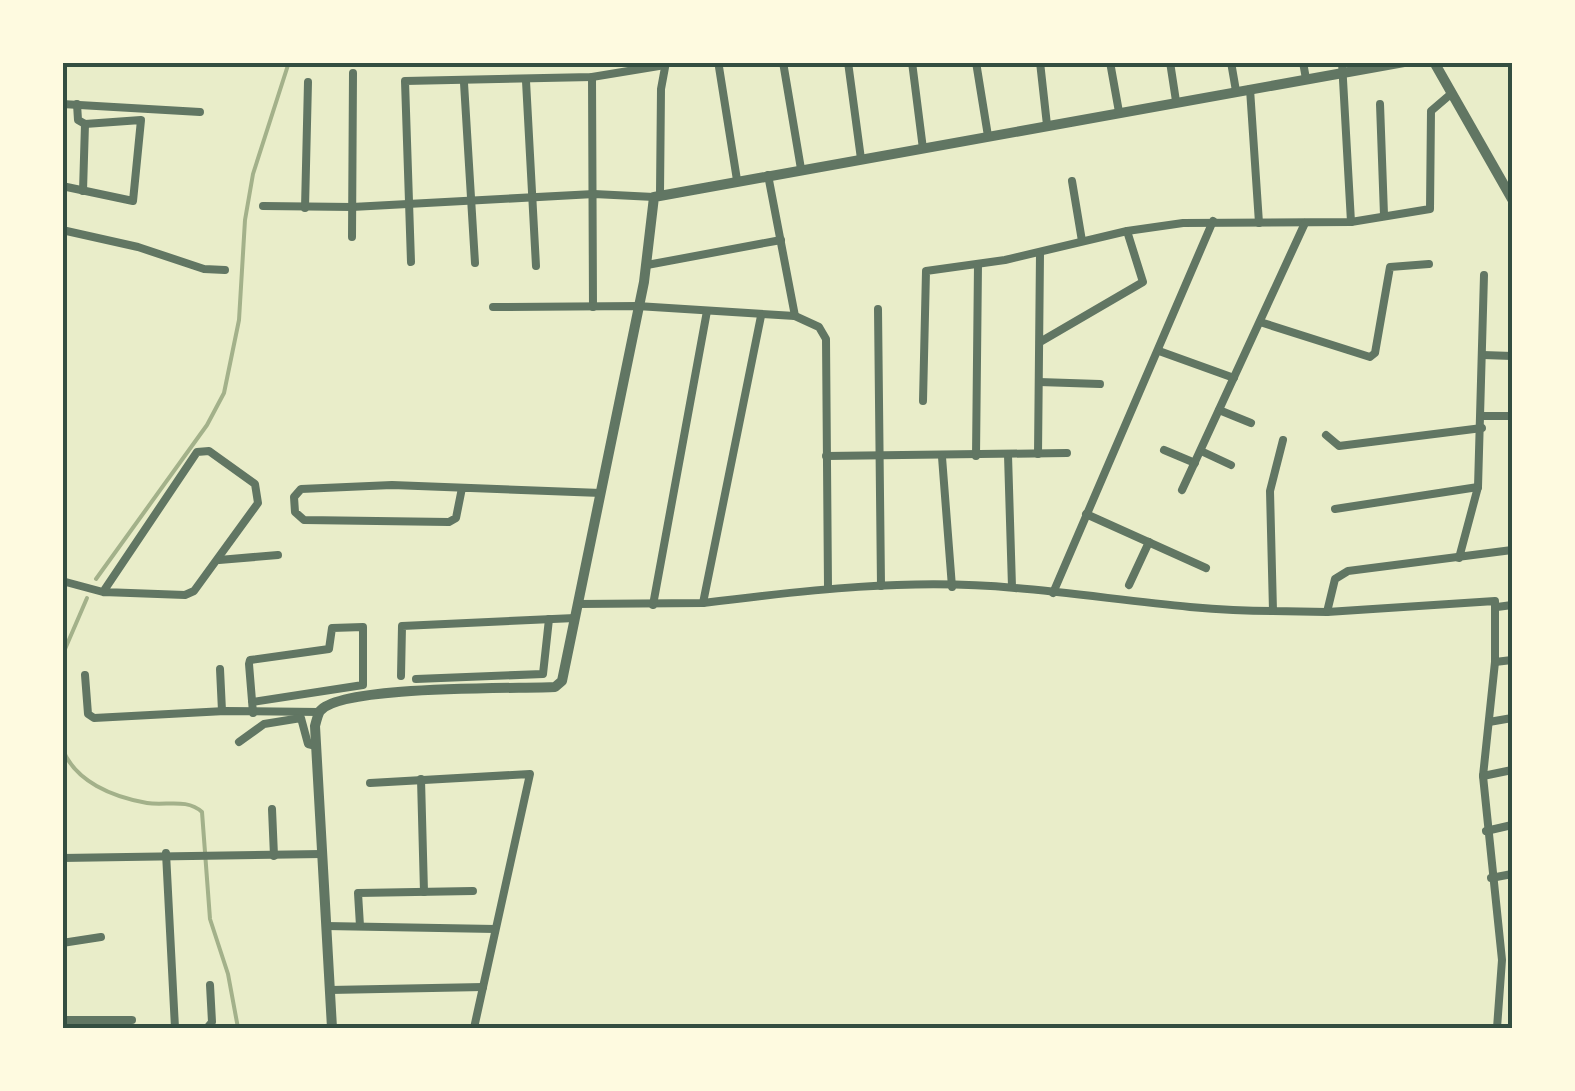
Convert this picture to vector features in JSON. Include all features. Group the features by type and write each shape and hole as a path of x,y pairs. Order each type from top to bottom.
{"street":[{"path":"783,62 801,169"},
{"path":"848,62 861,159"},
{"path":"912,62 923,148"},
{"path":"976,62 988,136"},
{"path":"1040,62 1047,125"},
{"path":"1110,62 1119,112"},
{"path":"1170,62 1176,101"},
{"path":"1231,62 1236,91"},
{"path":"1303,62 1306,79"},
{"path":"263,206 305,208 469,198 657,195 1306,79 1343,68 1404,62"},
{"path":"1434,62 1512,199"},
{"path":"85,676 88,714 94,718 222,711 318,712 330,704 372,694 555,687 562,680 647,265 657,195 660,88 666,64 592,78 406,81 411,262"},
{"path":"719,67 736,180"},
{"path":"1343,68 1350,222"},
{"path":"352,236 353,73"},
{"path":"592,78 593,306"},
{"path":"526,80 536,266"},
{"path":"305,208 308,82"},
{"path":"464,83 475,263"},
{"path":"1250,89 1259,223"},
{"path":"923,401 926,270 1040,254 1128,230 1214,221 1350,222 1430,209 1430,111 1452,93"},
{"path":"62,104 200,112"},
{"path":"62,186 134,201 142,126 137,119 85,124 78,120 77,104"},
{"path":"1380,104 1384,215"},
{"path":"83,191 85,124"},
{"path":"768,175 795,316"},
{"path":"1072,181 1082,241"},
{"path":"1053,593 1214,221"},
{"path":"1182,490 1305,224"},
{"path":"62,230 138,246 204,269 225,270"},
{"path":"1040,342 1143,282 1128,230"},
{"path":"647,265 782,240"},
{"path":"1038,454 1040,254"},
{"path":"976,456 978,264"},
{"path":"1260,322 1370,357 1375,353 1390,267 1429,264"},
{"path":"1459,558 1478,487 1484,275"},
{"path":"493,307 637,306 795,316 819,327 826,339 828,587"},
{"path":"878,309 881,586"},
{"path":"653,605 706,311"},
{"path":"703,604 761,316"},
{"path":"1158,351 1234,378"},
{"path":"1483,355 1512,356"},
{"path":"1040,382 1100,384"},
{"path":"1219,410 1251,423"},
{"path":"1482,416 1512,416"},
{"path":"1326,435 1339,446 1482,428"},
{"path":"1273,611 1270,491 1283,440"},
{"path":"62,581 103,592 184,595 205,580 219,560 260,495 255,484 202,449 103,592"},
{"path":"1164,450 1195,463"},
{"path":"1201,451 1231,465"},
{"path":"826,456 1067,452"},
{"path":"1008,455 1012,587"},
{"path":"942,456 952,587"},
{"path":"462,488 456,518 449,522 304,520 294,512 294,497 301,489 392,485 462,488 601,494"},
{"path":"1336,509 1478,487"},
{"path":"1086,514 1206,568"},
{"path":"1128,586 1149,542"},
{"path":"1327,612 1340,573 1512,550"},
{"path":"219,560 278,555"},
{"path":"578,604 703,604 828,587 881,586 1012,587 1216,611 1327,612 1486,600 1497,607 1512,605"},
{"path":"1497,607 1482,776 1502,960 1498,1028"},
{"path":"402,676 402,626 575,618"},
{"path":"416,679 543,674 549,619"},
{"path":"252,702 363,685 363,627 332,628 328,649 250,660 252,702 253,713"},
{"path":"1495,662 1512,660"},
{"path":"220,669 222,711"},
{"path":"316,1028 332,1028 316,746 318,712"},
{"path":"239,742 264,724 301,718 308,744 316,746"},
{"path":"1488,722 1512,718"},
{"path":"1482,776 1512,770"},
{"path":"370,783 530,774 474,1028"},
{"path":"421,779 424,892"},
{"path":"272,808 274,856"},
{"path":"1486,830 1512,826"},
{"path":"62,858 166,853 322,854"},
{"path":"166,853 175,1028 179,1028"},
{"path":"1491,878 1512,874"},
{"path":"360,926 358,893 473,891"},
{"path":"326,926 495,929"},
{"path":"62,944 101,936"},
{"path":"1502,960 1512,958"},
{"path":"208,1028 212,1022 210,985"},
{"path":"330,990 483,987"},
{"path":"1499,1008 1512,1008"},
{"path":"62,1020 132,1020"}],"waterway":[{"path":"96,579 207,425 224,393 239,320 245,220 253,174 289,62"},
{"path":"62,656 87,598"},
{"path":"62,748 76,770 109,792 147,803 190,805 202,812 210,919 228,974 238,1028"}]}
